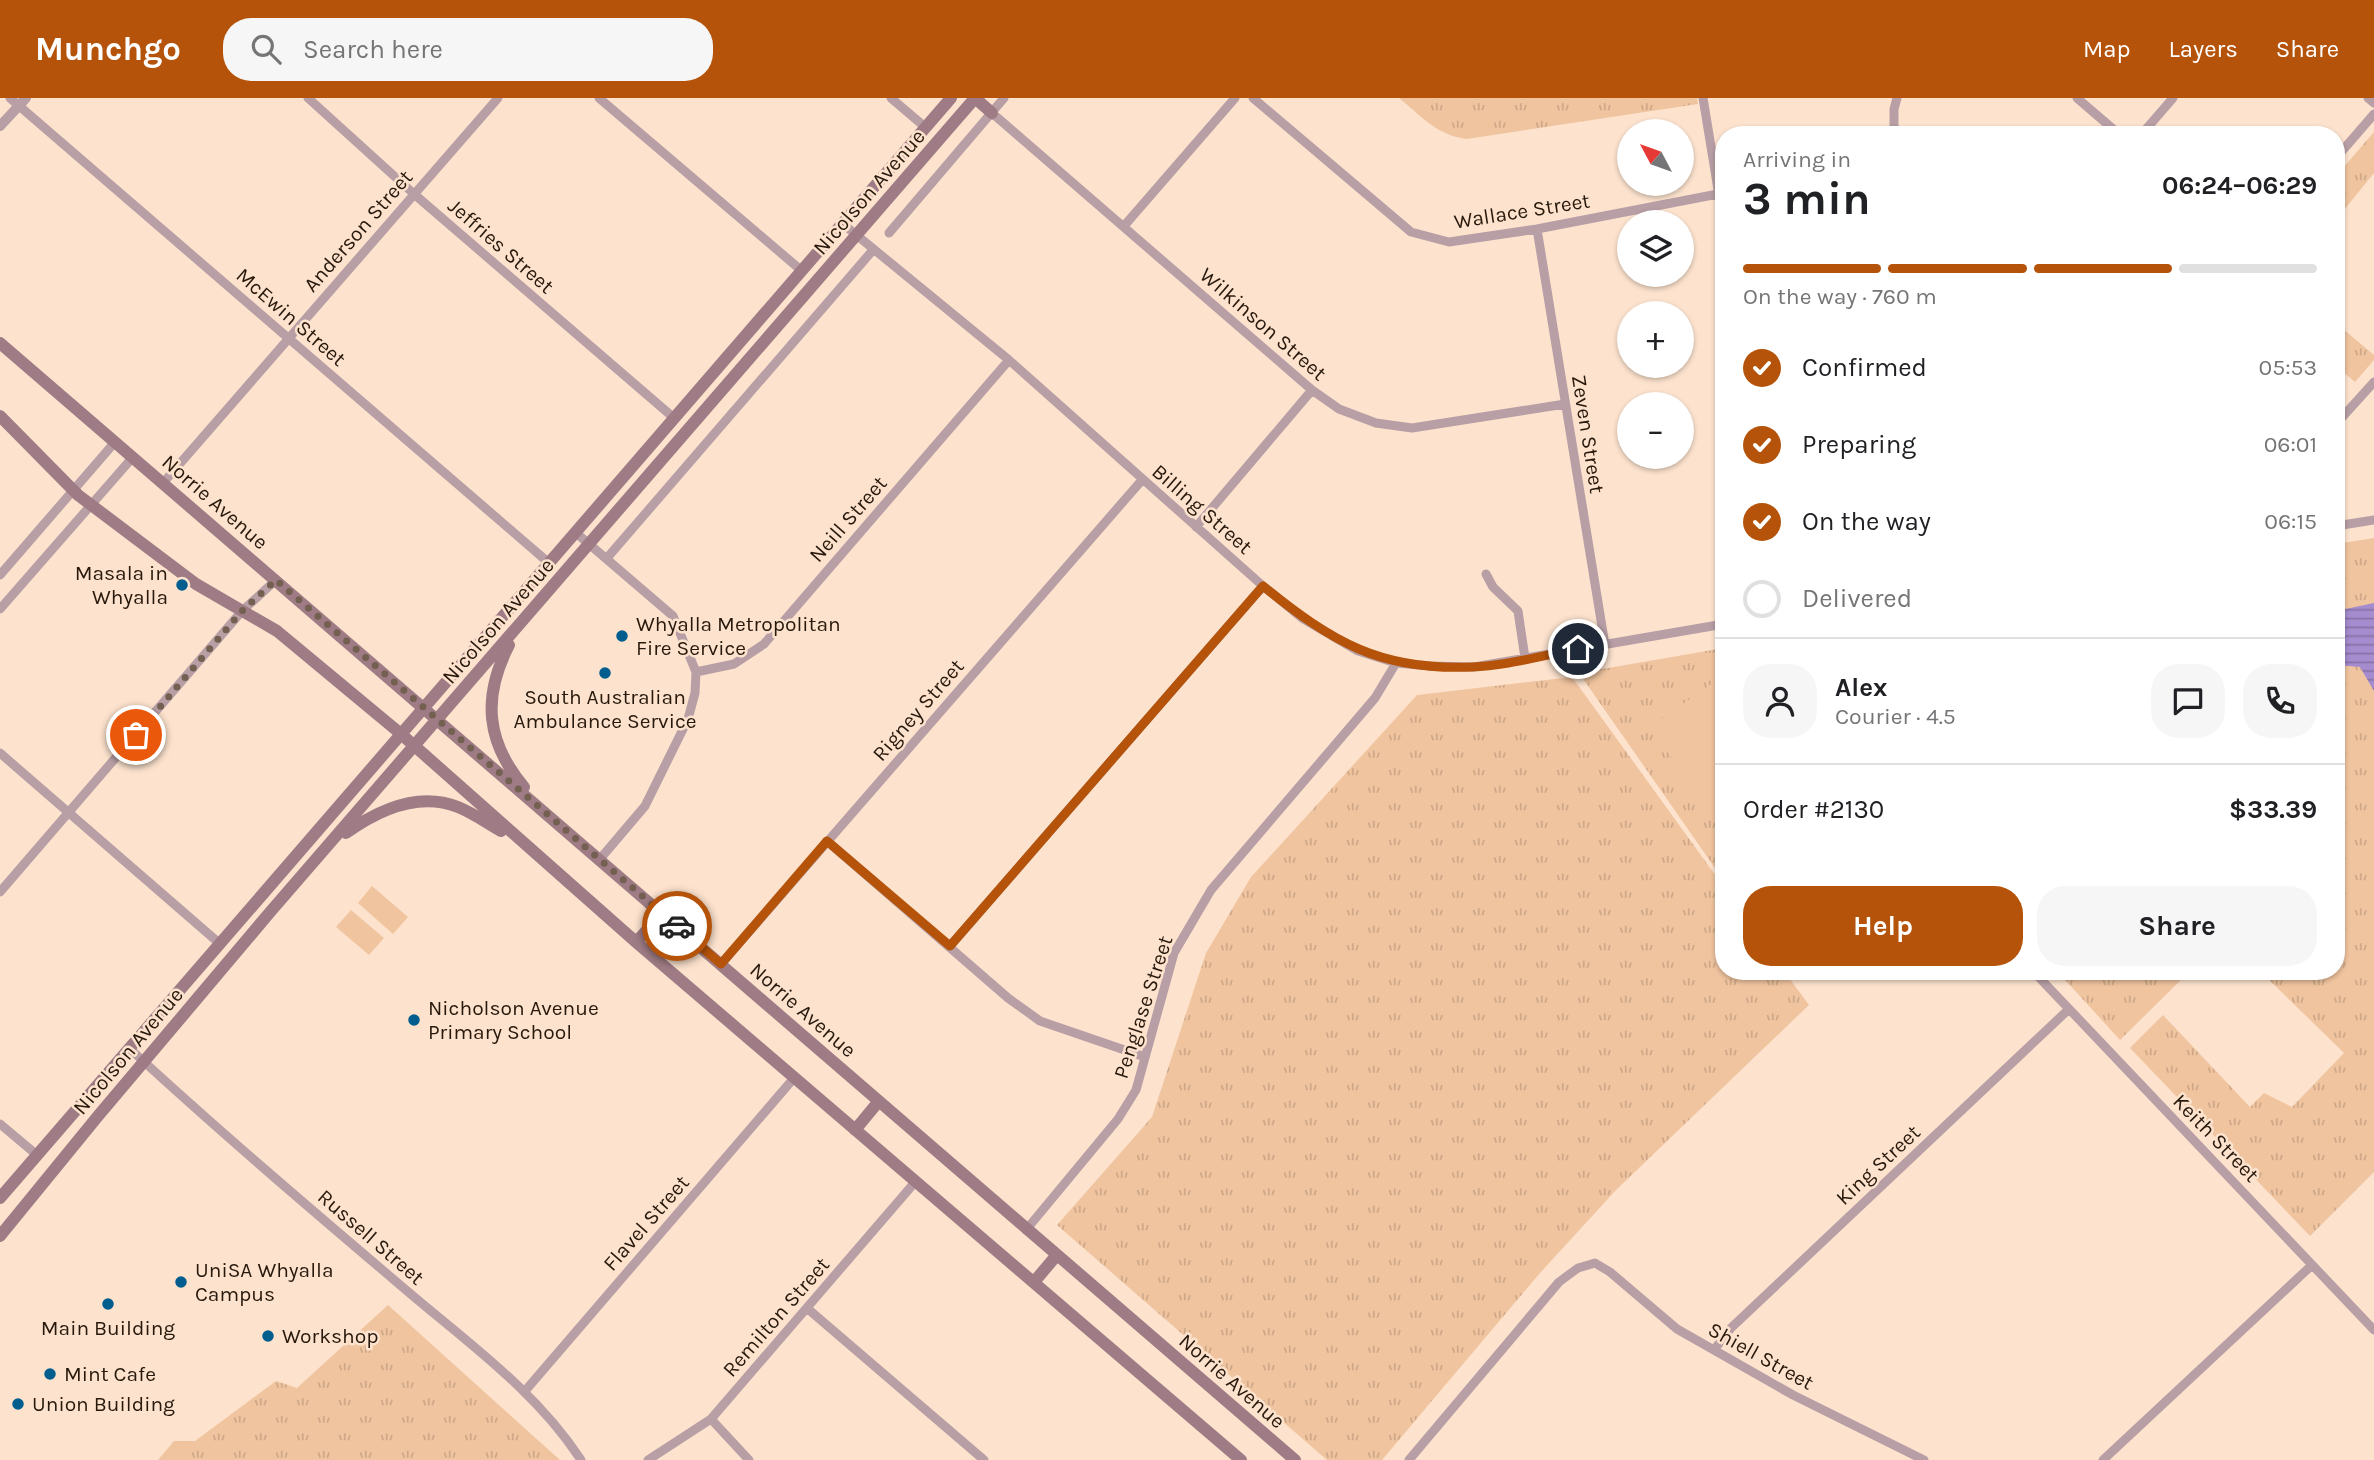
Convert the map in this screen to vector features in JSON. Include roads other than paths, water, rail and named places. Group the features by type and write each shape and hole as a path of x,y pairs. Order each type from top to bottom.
{"main road":[{"name":"Nicolson Avenue","path":"0,1198 951,98"},
{"name":"Nicolson Avenue","path":"0,1236 271,911 975,98"},
{"path":"975,98 992,113"},
{"name":"Norrie Avenue","path":"0,343 1295,1460"},
{"path":"0,416 73,491 197,584 277,632 401,734 636,942 1241,1460"},
{"path":"519,626 502,659 490,712 498,749 518,780 547,814"},
{"path":"331,844 395,805 427,801 457,807 526,846"},
{"path":"636,942 662,914"},
{"path":"855,1130 879,1101"},
{"path":"1034,1282 1056,1256"}],"street":[{"name":"Jeffries Street","path":"308,98 414,194 674,418"},
{"name":"Anderson Street","path":"163,483 498,98"},
{"path":"599,98 802,271"},
{"path":"891,98 925,127"},
{"name":"Nicolson Avenue","path":"890,233 1004,98"},
{"path":"1124,226 1236,98"},
{"name":"Wallace Street","path":"1253,98 1411,232 1449,242 1537,229 1715,195"},
{"path":"1703,98 1715,175"},
{"path":"1894,126 1897,98"},
{"path":"2077,98 2110,126"},
{"path":"2149,126 2174,98"},
{"path":"2368,98 2374,103"},
{"path":"0,125 19,100"},
{"name":"McEwin Street","path":"19,100 549,563"},
{"name":"Wilkinson Street","path":"992,113 1312,390 1339,409 1376,423 1412,428 1565,404"},
{"path":"2345,148 2374,114"},
{"name":"Billing Street","path":"842,224 1009,360 1263,586 1302,618 1358,651 1396,663 1474,667 1715,626"},
{"name":"Zeven Street","path":"1537,229 1605,645"},
{"name":"Nicolson Avenue","path":"607,558 873,250"},
{"name":"Neill Street","path":"696,672 734,664 764,644 1009,360"},
{"path":"2345,414 2374,382"},
{"path":"1196,527 1312,390"},
{"path":"0,575 115,442"},
{"path":"0,609 133,457"},
{"name":"Rigney Street","path":"721,964 1142,480"},
{"path":"2345,525 2374,520"},
{"path":"575,532 673,616 696,672 695,692 688,719 645,806 600,859"},
{"path":"1486,574 1493,587 1518,611 1525,659"},
{"path":"0,892 242,611 276,580"},
{"path":"950,946 1263,586"},
{"name":"Penglase Street","path":"1026,1230 1118,1119 1136,1090 1174,953 1190,922 1211,890 1375,698 1396,663"},
{"path":"0,753 219,943"},
{"path":"827,841 1008,998 1040,1021 1145,1057"},
{"name":"Keith Street","path":"2041,980 2374,1330"},
{"name":"King Street","path":"1714,1350 1731,1328 2068,1009"},
{"name":"Russell Street","path":"129,1048 525,1391 557,1425 581,1460"},
{"name":"Flavel Street","path":"525,1391 794,1078"},
{"path":"0,1124 37,1155"},
{"name":"Remilton Street","path":"648,1460 711,1419 915,1181"},
{"name":"Shiell Street","path":"1409,1460 1559,1282 1577,1268 1595,1264 1610,1272 1677,1329 1793,1395 1924,1460"},
{"path":"2103,1460 2312,1265"},
{"path":"808,1309 984,1460"},
{"path":"711,1419 749,1460"}],"place":[{"name":"Masala in Whyalla","path":"182,585"},
{"name":"Whyalla Metropolitan Fire Service","path":"622,636"},
{"name":"South Australian Ambulance Service","path":"605,673"},
{"name":"Nicholson Avenue Primary School","path":"414,1020"},
{"name":"UniSA Whyalla Campus","path":"181,1282"},
{"name":"Main Building","path":"108,1304"},
{"name":"Workshop","path":"268,1336"},
{"name":"Mint Cafe","path":"50,1374"},
{"name":"Union Building","path":"18,1404"}]}
